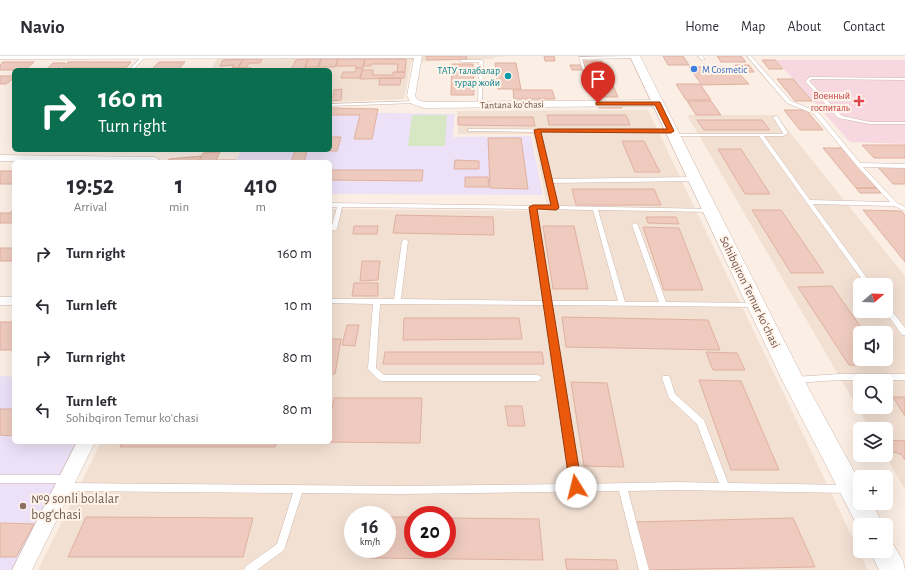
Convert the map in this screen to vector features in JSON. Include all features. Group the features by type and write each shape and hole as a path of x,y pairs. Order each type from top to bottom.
{"main road":[{"name":"Sohibqiron Temur koʻchasi","path":"635,57 793,380 866,518"},
{"path":"887,558 894,570"}],"street":[{"path":"0,57 143,57 214,59 418,56 410,96 415,102"},
{"name":"Tantana koʻchasi","path":"415,102 424,105 658,103"},
{"path":"0,158 156,157"},
{"path":"0,302 12,301"},
{"path":"22,570 85,444"}],"lane":[{"path":"749,56 789,102 816,113 859,165 895,204 905,209"},
{"path":"133,68 143,57"},
{"path":"591,92 580,58 635,57"},
{"path":"462,61 481,61 480,104"},
{"path":"905,79 811,78 807,81 840,117 870,123 905,123"},
{"path":"332,105 415,102"},
{"path":"470,130 783,135 786,133 775,117"},
{"path":"538,130 556,208"},
{"path":"760,135 864,278"},
{"path":"859,165 905,166"},
{"path":"549,181 694,179"},
{"path":"808,202 895,204"},
{"path":"332,205 710,210"},
{"path":"334,229 340,205"},
{"path":"533,207 546,302 576,487"},
{"path":"595,208 622,303"},
{"path":"635,225 663,304"},
{"path":"397,301 405,241"},
{"path":"332,301 756,305"},
{"path":"377,301 372,369 382,378 537,378"},
{"path":"893,317 905,333"},
{"path":"793,380 839,377 905,377"},
{"path":"666,378 672,396 701,422 725,487"},
{"path":"0,479 65,483 299,489 725,487 850,489"},
{"path":"623,487 644,570"},
{"path":"249,570 281,547 299,489"}],"shaded area":[{"path":"219,56 507,56 494,57 494,59 411,62 404,99 332,102 332,68 211,68"},
{"name":"Военный госпиталь","path":"776,60 905,60 905,144 850,142"},
{"path":"648,110 853,539 853,558 862,558 868,570 38,570 100,444 332,444 332,209 548,211 533,134 458,134 457,111"},
{"path":"332,112 455,114 453,137 531,136 543,195 332,194 332,160 236,160 241,152 332,152"},
{"path":"687,115 776,115 905,276 905,490 889,462 893,462 893,422 866,422 861,414 893,414 893,374 853,374 853,400"},
{"name":"№9 sonli bolalar bog‘chasi","path":"0,376 12,377 12,444 80,444 12,570 0,570"}],"green space":[{"path":"412,115 447,115 445,146 408,146"}],"building":[{"path":"426,56 466,56 467,59 427,60"},
{"path":"544,56 554,56 555,61 545,61"},
{"path":"663,56 683,56 689,65 668,65"},
{"path":"717,56 741,56 746,62 721,62"},
{"path":"243,59 238,68 232,68 234,65 220,66 223,60"},
{"path":"243,59 262,59 260,63 249,63 246,68 238,68"},
{"path":"308,59 305,68 292,68 296,60"},
{"path":"308,59 321,59 318,67 305,67"},
{"path":"321,59 338,59 335,67 318,67"},
{"path":"338,59 365,59 363,68 356,68 356,66 336,66"},
{"path":"365,59 406,59 405,72 397,72 398,64 371,64 371,66 363,66"},
{"path":"762,60 775,60 783,69 769,69"},
{"path":"583,61 602,61 618,97 597,97"},
{"path":"3,62 34,62 27,68 12,68 12,70 0,70 0,65"},
{"path":"68,62 131,62 126,68 62,68"},
{"path":"159,62 185,62 180,68 153,68"},
{"path":"53,63 65,63 59,68 48,68"},
{"name":"ТАТУ талабалар турар жойи","path":"495,63 516,63 521,89 498,89"},
{"path":"452,64 473,64 474,95 451,95"},
{"path":"570,65 580,65 582,70 572,70"},
{"path":"735,65 749,65 754,72 740,72"},
{"path":"689,67 733,67 749,84 702,85"},
{"path":"356,68 363,68 360,78 341,78 343,72 355,72"},
{"path":"362,70 373,70 373,75 393,75 393,72 405,72 404,78 360,79"},
{"path":"0,76 12,76 12,80 6,84 0,84"},
{"path":"380,78 401,78 400,85 379,85"},
{"path":"777,79 793,79 812,101 795,101"},
{"path":"676,84 700,84 711,100 686,100"},
{"path":"342,89 341,100 332,101 334,90"},
{"path":"513,90 552,90 555,99 514,99"},
{"path":"687,101 711,101 721,115 696,115"},
{"path":"597,104 620,104 622,108 599,108"},
{"path":"332,108 378,109 372,139 354,139 360,115 332,115"},
{"path":"784,110 806,110 823,130 800,130"},
{"path":"547,115 626,115 630,125 549,125"},
{"path":"458,117 533,117 535,126 458,125"},
{"path":"697,120 762,120 770,130 704,130"},
{"path":"332,137 341,137 337,151 332,151"},
{"path":"488,138 521,138 528,189 490,188"},
{"path":"622,141 644,141 660,172 635,172"},
{"path":"862,145 905,145 905,158 874,158"},
{"path":"823,148 842,148 877,188 856,188"},
{"path":"718,149 741,149 770,194 745,194"},
{"path":"220,152 216,160 200,160 203,153"},
{"path":"295,152 307,152 305,160 292,160"},
{"path":"201,156 200,160 169,159"},
{"path":"455,160 479,161 479,169 454,169"},
{"path":"877,166 905,166 905,184 893,184"},
{"path":"332,170 423,170 422,181 332,180"},
{"path":"0,171 12,171 12,184 0,184"},
{"path":"465,177 488,177 489,187 465,187"},
{"path":"856,188 877,188 881,193 860,193"},
{"path":"572,189 654,189 661,205 576,205"},
{"path":"752,210 781,210 824,273 791,273"},
{"path":"863,210 901,211 905,215 905,262"},
{"path":"12,211 12,223 0,223 0,213 10,213"},
{"path":"396,215 493,217 494,235 393,233"},
{"path":"646,217 676,217 679,224 648,223"},
{"path":"354,226 378,226 377,234 353,234"},
{"path":"543,226 574,226 588,289 553,289"},
{"path":"643,227 679,228 703,290 664,290"},
{"path":"0,248 12,248 12,261 0,261"},
{"path":"362,261 380,261 378,280 360,281"},
{"path":"354,283 378,283 378,296 352,296"},
{"path":"832,286 853,318 860,326 853,326 853,365 849,365 798,287"},
{"path":"562,317 708,320 720,350 566,347"},
{"path":"404,318 519,318 522,339 403,340"},
{"path":"0,322 12,322 12,350 0,350"},
{"path":"347,325 359,325 355,346 342,345"},
{"path":"332,339 341,339 335,374 332,374"},
{"path":"385,352 542,352 544,364 383,364"},
{"path":"706,352 737,353 745,370 713,370"},
{"path":"699,380 741,381 779,470 731,470"},
{"path":"571,382 607,383 624,467 584,466"},
{"path":"893,397 905,397 905,416"},
{"path":"334,398 422,398 420,443 332,442 332,408"},
{"path":"505,406 522,406 525,426 508,426"},
{"path":"0,409 12,409 12,436 0,435"},
{"path":"893,440 905,441 905,460 901,454 893,452"},
{"path":"121,444 276,444 275,447 120,447"},
{"path":"86,517 253,518 243,557 68,557"},
{"path":"396,517 404,517 404,558 456,558 456,518 539,519 543,560 369,558 396,558"},
{"path":"793,518 815,567 646,570 634,522"},
{"path":"0,523 34,524 16,557 0,557"},
{"path":"565,559 616,560 618,570 567,570"}],"place":[{"name":"M Cosmetic","path":"694,69"},
{"name":"ТАТУ талабалар турар жойи","path":"508,76"},
{"name":"Военный госпиталь","path":"859,101"},
{"name":"№9 sonli bolalar bog‘chasi","path":"23,506"}],"route":[{"path":"576,487 546,302 533,207 556,208 538,130 671,131 658,103 598,103"}]}
